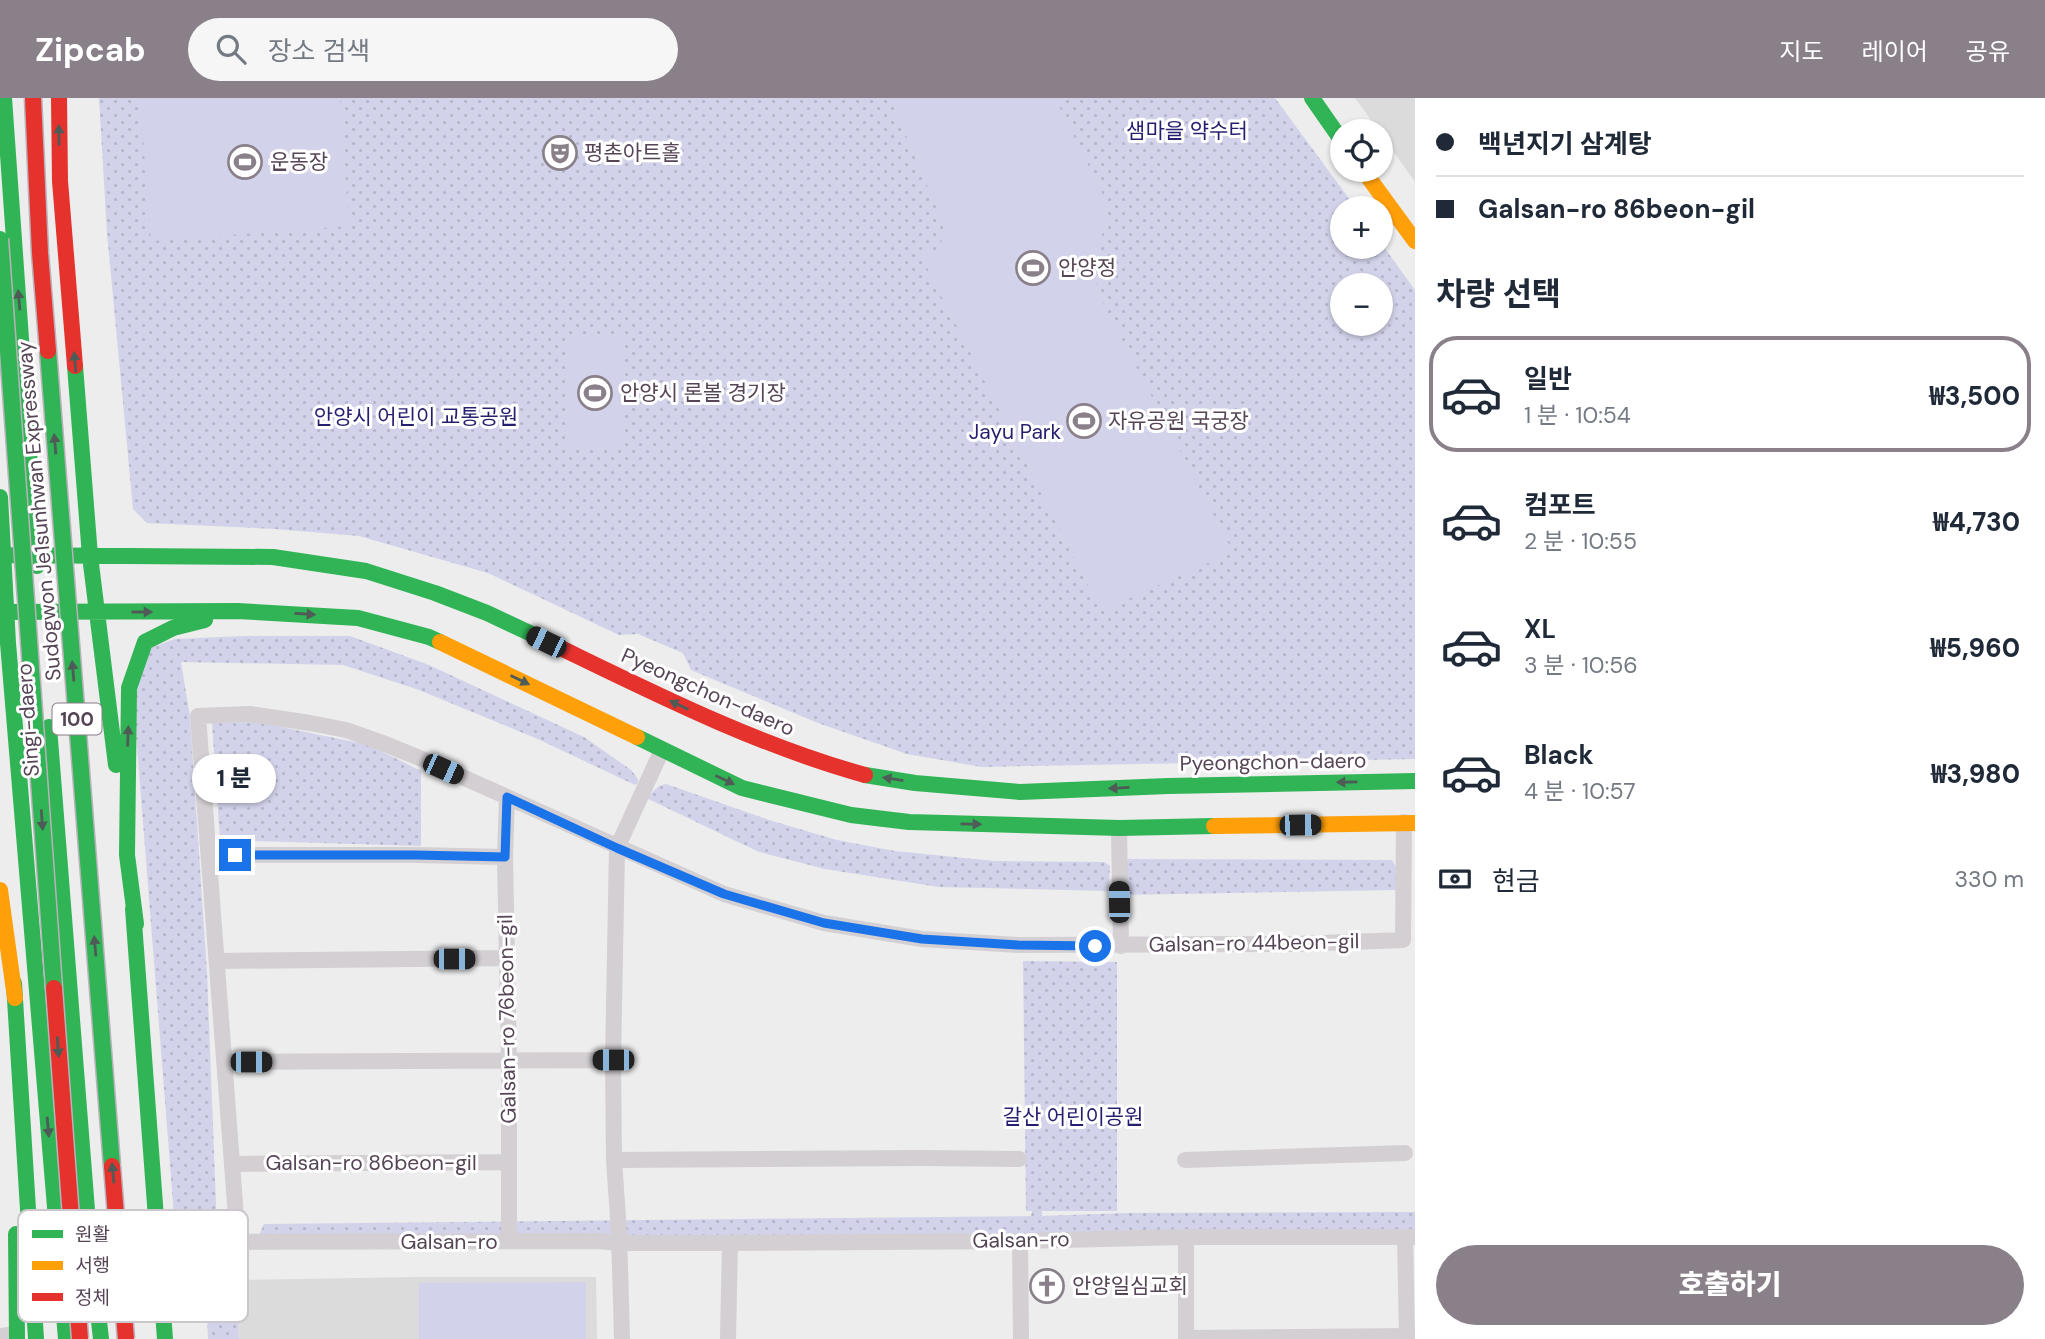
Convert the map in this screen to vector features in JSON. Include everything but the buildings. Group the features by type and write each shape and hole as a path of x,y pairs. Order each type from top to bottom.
{"main road":[{"name":"Singi-daero","path":"4,98 87,1210"},
{"path":"15,256 31,98"},
{"name":"Sudogwon Je1sunhwan Expressway","path":"31,98 40,253 116,1210"},
{"path":"59,98 60,181 90,555 157,1072 167,1210"},
{"path":"1312,98 1330,124"},
{"path":"1372,182 1415,241"},
{"name":"Sudogwon Je1sunhwan Expressway","path":"0,239 71,1210"},
{"path":"22,340 81,436"},
{"name":"Singi-daero","path":"0,497 3,612 55,1210"},
{"name":"Pyeongchon-daero","path":"1,554 272,557 366,571 487,613 765,743 864,775 915,783 1020,792 1415,781"},
{"path":"3,612 237,611 358,618 429,637 742,788 852,815 909,822 1119,828 1410,823"},
{"path":"127,855 129,688 145,642 173,628 237,611"},
{"path":"9,662 15,983 17,1337"},
{"path":"0,890 15,983 27,1210"},
{"path":"134,909 155,1210"}],"street":[{"path":"236,1210 198,716 250,715 346,730 507,797 617,848"},
{"path":"622,1339 614,1160 617,848 662,750"},
{"name":"Galsan-ro 76beon-gil","path":"507,797 505,857 509,1241"},
{"name":"Galsan-ro 44beon-gil","path":"617,848 724,894 824,923 922,939 1018,945 1121,946 1403,940 1410,823"},
{"path":"1119,828 1121,946"},
{"path":"209,855 505,857"},
{"path":"218,961 506,958"},
{"path":"226,1062 613,1060"},
{"path":"1185,1160 1405,1153"},
{"path":"614,1160 1019,1159"},
{"name":"Galsan-ro 86beon-gil","path":"233,1164 509,1162"},
{"path":"1186,1237 1186,1338 1377,1338 1411,1336 1410,1237"},
{"name":"Galsan-ro","path":"248,1243 730,1243 1410,1237"},
{"path":"1020,1241 1021,1339"},
{"path":"728,1339 730,1243"},
{"path":"0,1336 17,1337"}],"shaded area":[{"path":"1355,98 1415,98 1415,182 1393,151 1393,119 1370,119"},
{"path":"596,1277 597,1339 239,1339 238,1322 248,1322 248,1280"}],"green space":[{"name":"Jayu Park","path":"99,98 1275,98 1330,173 1330,182 1337,182 1347,196 1330,196 1330,259 1393,259 1415,290 1415,759 982,767 907,754 818,723 691,670 683,653 638,634 619,635 488,573 359,536 147,523 133,509 107,233"},
{"name":"운동장","path":"140,98 340,98 349,226 151,241"},
{"name":"자유공원 국궁장","path":"890,98 1055,98 1106,201 1096,290 1233,552 1101,611 921,256 939,250 945,228"},
{"name":"안양시 론볼 경기장","path":"568,336 622,336 622,450 568,450"},
{"path":"350,636 429,665 584,737 631,770 638,779 635,785 540,740 419,690 343,665 181,662 190,717 207,973 216,1210 174,1210 132,683 150,648 175,639"},
{"path":"257,722 369,745 421,771 421,846 220,840 212,723"},
{"path":"666,784 772,821 837,840 895,851 994,861 1104,862 1110,866 1108,891 939,887 825,869 759,852 646,798 659,786"},
{"path":"1128,859 1392,860 1396,867 1396,890 1121,895 1122,864"},
{"name":"갈산 어린이공원","path":"1023,961 1117,962 1117,1211 1042,1211 1042,1216 1125,1213 1415,1212 1415,1233 264,1241 260,1233 264,1224 1031,1216 1032,1211 1026,1211"},
{"path":"586,1282 586,1339 419,1339 419,1283"},
{"path":"207,1322 238,1322 239,1339 208,1339"}],"traffic: fast":[{"path":"4,98 37,566"},
{"path":"1312,98 1330,124"},
{"path":"0,239 54,988"},
{"path":"48,351 112,1166"},
{"path":"75,366 90,556 116,765"},
{"path":"0,497 8,643 55,1210"},
{"path":"0,555 273,557 366,571 435,593 536,636"},
{"path":"0,612 237,611 358,618 440,642"},
{"path":"136,924 127,855 129,688 145,642 173,628 205,620"},
{"path":"49,727 87,1210"},
{"path":"637,737 742,788 851,815 909,822 1119,828 1214,826"},
{"path":"865,775 915,783 1020,792 1415,781"},
{"path":"133,909 155,1210"},
{"path":"14,983 28,1210"},
{"path":"16,1234 17,1339"},
{"path":"35,1322 36,1339"},
{"path":"65,1322 66,1339"},
{"path":"99,1322 101,1339"},
{"path":"164,1322 165,1339"}],"traffic: slow":[{"path":"1372,182 1415,241"},
{"path":"440,642 637,737"},
{"path":"1214,826 1415,823"},
{"path":"0,890 15,998"}],"traffic: jam":[{"path":"33,98 40,253 48,351"},
{"path":"59,98 60,181 75,366"},
{"path":"536,636 739,731 865,775"},
{"path":"54,988 70,1210"},
{"path":"112,1166 116,1210"},
{"path":"79,1322 80,1339"},
{"path":"125,1322 126,1339"}],"place":[{"name":"평촌아트홀","path":"560,153"},
{"name":"운동장","path":"245,162"},
{"name":"안양정","path":"1033,268"},
{"name":"안양시 론볼 경기장","path":"595,393"},
{"name":"자유공원 국궁장","path":"1084,421"},
{"name":"안양일심교회","path":"1047,1286"}],"route":[{"path":"235,855 505,857 507,797 724,894 824,923 922,939 1018,945 1095,946"}],"park label":[{"name":"샘마을 약수터","path":"1187,131"},
{"name":"안양시 어린이 교통공원","path":"416,417"}]}
